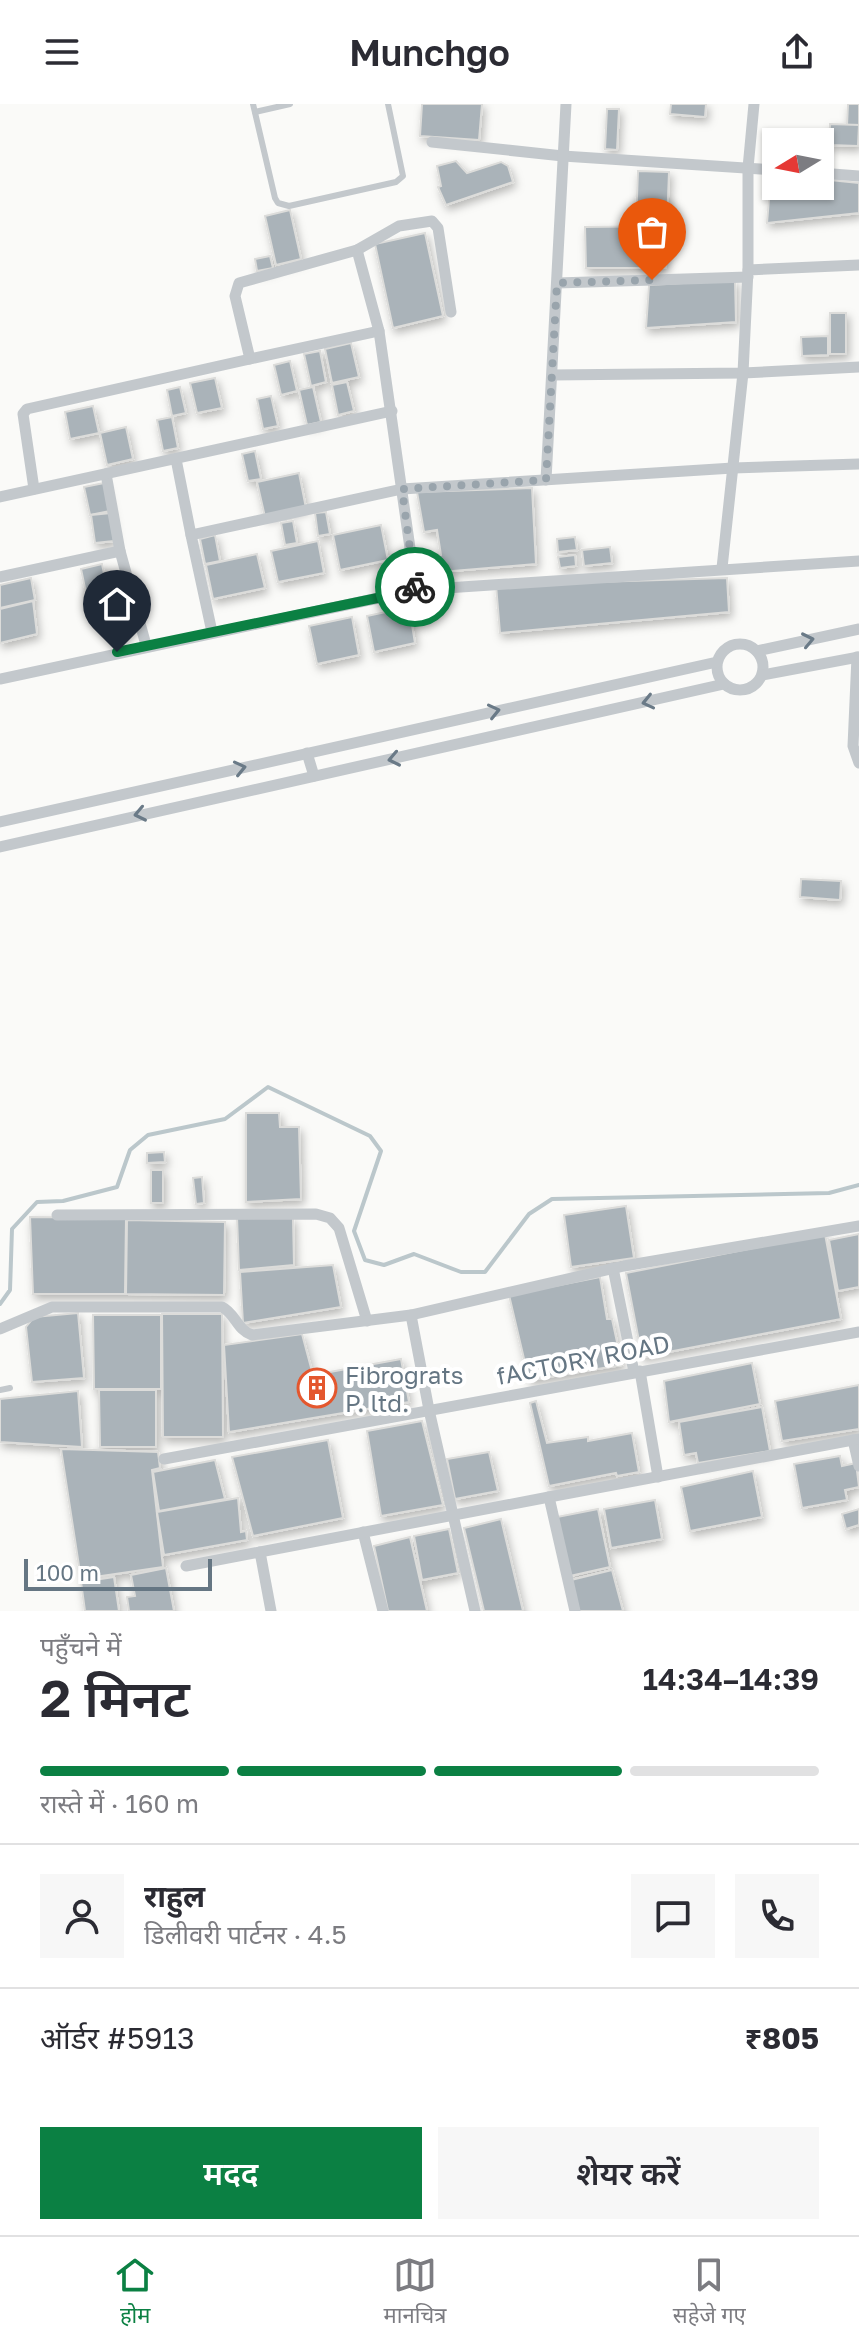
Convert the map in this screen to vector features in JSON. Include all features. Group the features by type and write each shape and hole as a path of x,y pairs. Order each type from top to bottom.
{"street":[{"path":"546,480 566,104"},
{"path":"722,568 743,373 748,273 748,168 754,104"},
{"path":"432,142 563,156 762,169"},
{"path":"834,174 859,176"},
{"path":"250,359 235,296 239,283 357,250 399,226 432,221 438,228 451,312"},
{"path":"357,250 379,331 416,590"},
{"path":"557,283 859,265"},
{"path":"34,489 23,414 27,409 379,331"},
{"path":"552,375 743,373 859,367"},
{"path":"0,497 392,411"},
{"path":"176,459 212,632"},
{"path":"191,535 402,489 733,468 859,464"},
{"path":"106,474 120,551 146,645"},
{"path":"0,577 120,551"},
{"path":"0,679 146,645 416,590 859,561"},
{"path":"757,651 859,629"},
{"path":"762,675 763,662 757,651 746,644 733,644 723,651 717,662 718,674 724,684 736,690 749,689 762,675 858,657 853,746 859,763"},
{"path":"0,822 717,662"},
{"path":"0,847 724,684"},
{"path":"307,753 314,776"},
{"path":"57,1215 316,1214 330,1218 339,1228 367,1321"},
{"path":"0,1329 52,1307 134,1304 222,1307 230,1311 245,1332 252,1335 411,1315 613,1268 859,1226"},
{"path":"613,1268 658,1477"},
{"path":"411,1315 429,1410 475,1611"},
{"name":"fACTORY ROAD","path":"169,1458 859,1332"},
{"path":"186,1566 856,1439 859,1466"},
{"path":"549,1497 575,1611"},
{"path":"363,1532 383,1611"},
{"path":"260,1552 271,1611"}],"lane":[{"path":"290,104 254,108 275,198 289,206 396,182 403,176 388,104"},
{"path":"0,1390 10,1388"}],"building":[{"path":"422,104 482,104 479,140 420,136"},
{"path":"671,104 706,104 705,117 670,114"},
{"path":"848,104 859,104 859,125 847,125"},
{"path":"607,109 619,109 617,150 605,149"},
{"path":"830,124 859,125 858,146 834,145 834,128 830,128"},
{"path":"456,161 467,173 501,162 508,166 513,182 446,205 438,187 441,186 437,166"},
{"path":"638,171 669,172 667,224 636,222"},
{"path":"834,180 859,183 859,213 767,223 769,200 834,200"},
{"path":"290,210 301,259 276,265 265,216"},
{"path":"665,226 666,268 586,268 585,227"},
{"path":"425,233 443,316 393,328 375,244"},
{"path":"270,256 273,268 257,271 255,259"},
{"path":"735,280 736,322 646,328 649,285"},
{"path":"830,313 846,313 846,354 830,354"},
{"path":"828,336 828,355 802,356 801,337"},
{"path":"351,343 359,377 332,383 325,349"},
{"path":"320,351 326,382 311,386 304,354"},
{"path":"290,361 297,391 281,395 274,365"},
{"path":"215,378 222,408 197,413 190,383"},
{"path":"347,382 354,411 338,415 332,385"},
{"path":"180,387 186,413 172,416 167,390"},
{"path":"313,387 321,422 307,425 299,390"},
{"path":"271,396 278,426 263,429 257,399"},
{"path":"93,406 99,433 70,439 65,412"},
{"path":"172,417 178,448 163,451 157,420"},
{"path":"126,427 133,459 107,465 100,433"},
{"path":"255,451 261,479 248,481 242,454"},
{"path":"299,473 306,508 265,517 257,482"},
{"path":"104,483 110,511 90,515 84,487"},
{"path":"532,488 536,564 429,573 427,558 441,555 437,530 424,532 417,492"},
{"path":"326,512 330,534 318,536 315,513"},
{"path":"111,513 114,541 95,543 91,515"},
{"path":"293,521 297,543 285,545 281,523"},
{"path":"381,525 388,560 340,570 333,535"},
{"path":"215,535 220,561 205,564 200,539"},
{"path":"575,537 577,550 558,552 557,539"},
{"path":"318,541 324,573 278,582 271,551"},
{"path":"610,547 612,563 584,566 582,550"},
{"path":"257,554 265,588 213,599 206,565"},
{"path":"575,555 576,566 560,568 558,557"},
{"path":"102,564 107,588 86,593 81,569"},
{"path":"31,578 35,600 0,608 0,585"},
{"path":"727,578 729,612 500,633 496,585"},
{"path":"33,601 37,634 0,643 0,609"},
{"path":"409,607 415,643 374,652 367,616"},
{"path":"352,617 359,655 317,664 309,626"},
{"path":"801,879 841,881 840,900 800,897"},
{"path":"246,1113 279,1113 280,1127 299,1127 301,1199 246,1202"},
{"path":"164,1152 165,1162 147,1163 147,1153"},
{"path":"151,1170 163,1170 163,1203 151,1203"},
{"path":"202,1177 204,1203 196,1204 193,1178"},
{"path":"626,1206 634,1258 571,1267 564,1215"},
{"path":"30,1217 126,1218 125,1294 33,1294"},
{"path":"237,1217 293,1218 294,1265 239,1270"},
{"path":"127,1220 225,1222 224,1295 126,1294"},
{"path":"825,1234 841,1319 642,1357 626,1273"},
{"path":"859,1234 859,1287 838,1291 829,1240"},
{"path":"333,1265 341,1307 243,1323 240,1272"},
{"path":"600,1277 607,1319 612,1319 622,1365 529,1380 509,1295"},
{"path":"78,1313 84,1378 32,1382 26,1327 34,1317"},
{"path":"162,1314 222,1314 223,1437 163,1437"},
{"path":"93,1315 161,1315 161,1389 94,1389"},
{"name":"Fibrograts P. ltd.","path":"302,1334 313,1375 401,1359 409,1402 229,1432 224,1345"},
{"path":"752,1363 760,1404 669,1422 664,1381"},
{"path":"859,1385 859,1429 782,1441 775,1401"},
{"path":"99,1390 156,1390 156,1447 100,1447"},
{"path":"78,1391 82,1447 0,1442 0,1399"},
{"path":"536,1401 547,1443 588,1437 588,1441 632,1433 639,1472 617,1476 616,1473 549,1486 530,1403"},
{"path":"762,1407 770,1451 698,1463 696,1453 684,1455 679,1422"},
{"path":"422,1421 443,1505 381,1516 367,1431"},
{"path":"328,1440 343,1518 253,1536 232,1457"},
{"path":"61,1449 158,1452 160,1468 152,1470 163,1567 81,1579"},
{"path":"489,1452 498,1491 455,1499 447,1459"},
{"path":"840,1456 842,1466 856,1463 859,1487 845,1490 847,1500 802,1508 794,1464"},
{"path":"215,1460 225,1499 159,1511 153,1472"},
{"path":"753,1471 762,1517 690,1531 681,1487"},
{"path":"238,1498 241,1532 246,1531 247,1540 164,1555 157,1512"},
{"path":"655,1500 662,1539 611,1548 604,1509"},
{"path":"598,1509 610,1567 570,1576 557,1517"},
{"path":"859,1509 859,1525 846,1529 842,1514"},
{"path":"501,1519 523,1611 484,1611 464,1528"},
{"path":"449,1529 458,1573 422,1580 414,1536"},
{"path":"410,1537 427,1611 388,1611 374,1546"},
{"path":"166,1568 174,1611 129,1611 127,1597 135,1596 131,1575"},
{"path":"612,1570 623,1611 579,1611 571,1580"},
{"path":"114,1577 119,1611 85,1611 81,1582"}],"waterway":[{"path":"0,1304 10,1290 12,1229 37,1202 63,1201 117,1187 130,1150 148,1135 225,1119 268,1087 370,1136 381,1151 354,1231 365,1260 384,1265 414,1254 461,1272 485,1272 529,1214 552,1199 829,1193 859,1185"}],"way so far":[{"path":"415,587 402,489 546,480 557,283 652,280"}],"place":[{"name":"Fibrograts P. ltd.","path":"317,1388"}],"route":[{"path":"117,652 416,590 415,587"}]}
